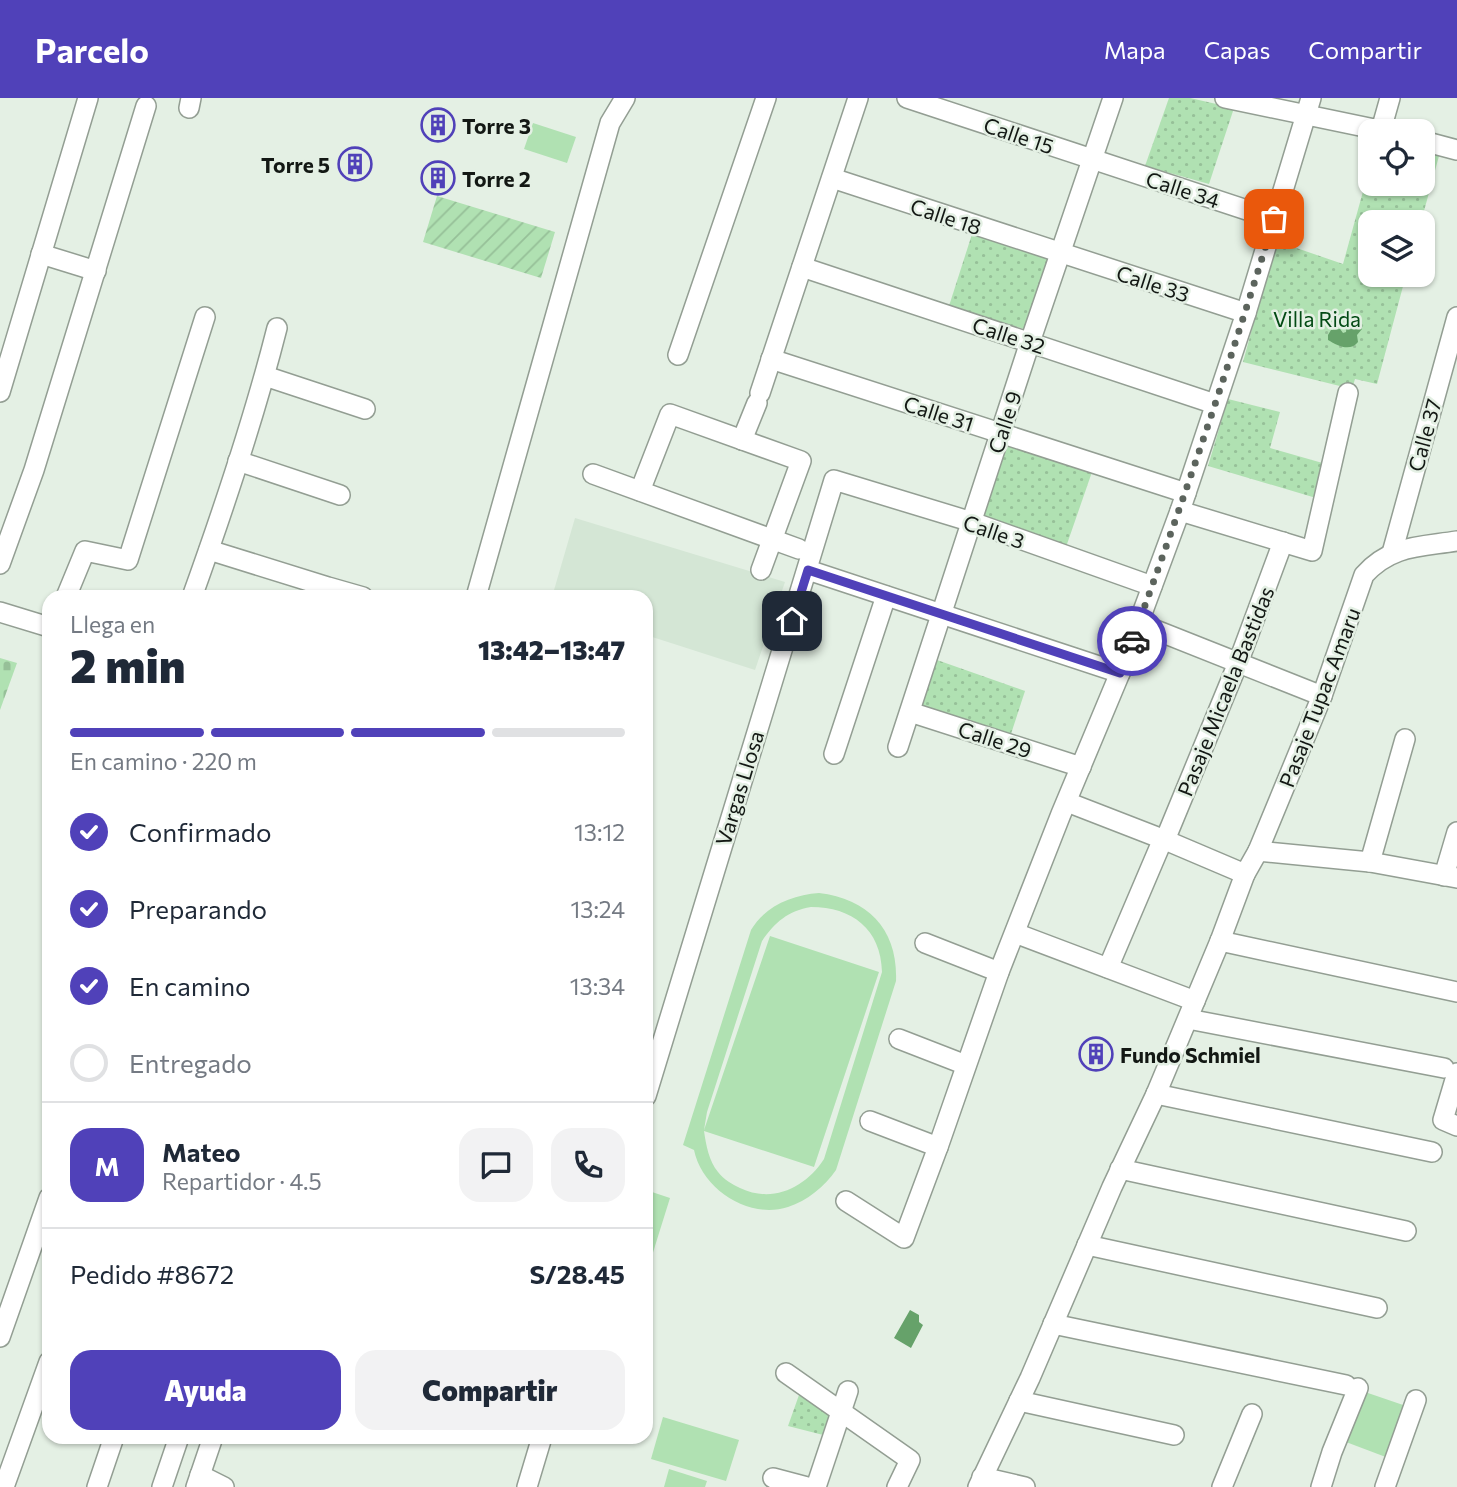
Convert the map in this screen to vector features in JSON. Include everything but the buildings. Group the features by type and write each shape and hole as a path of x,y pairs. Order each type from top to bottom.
{"street":[{"path":"0,392 88,98"},
{"path":"478,590 610,123 625,98"},
{"path":"678,355 766,98"},
{"path":"742,440 858,98"},
{"name":"Calle 15","path":"907,98 1091,160"},
{"name":"Calle 9","path":"898,747 1113,98"},
{"path":"1225,98 1309,106 1358,123"},
{"path":"1385,119 1390,98"},
{"path":"0,564 6,530 34,470 146,106"},
{"path":"846,1201 904,1238 999,972 1120,673 1183,502 1246,313 1309,106"},
{"path":"1435,144 1457,150"},
{"name":"Calle 34","path":"1091,160 1274,219"},
{"name":"Calle 18","path":"832,178 1060,253"},
{"name":"Calle 33","path":"1060,253 1246,313"},
{"path":"41,254 96,271"},
{"name":"Calle 32","path":"802,267 1215,404"},
{"path":"69,590 85,551 128,560 205,317"},
{"name":"Calle 37","path":"1392,553 1457,317"},
{"path":"195,590 265,376 277,328"},
{"name":"Calle 31","path":"771,359 1000,433 1312,551 1348,393"},
{"path":"265,376 365,409"},
{"path":"640,491 670,414 800,461 761,570"},
{"path":"238,461 340,495"},
{"path":"593,474 799,549"},
{"name":"Calle 3","path":"834,480 972,522 1152,586"},
{"name":"Vargas Llosa","path":"653,1074 834,480"},
{"path":"1392,553 1457,541"},
{"name":"Pasaje Micaela Bastidas","path":"1108,968 1238,663 1283,542"},
{"path":"209,550 338,590"},
{"name":"Pasaje Tupac Amaru","path":"980,1482 1019,1401 1192,1010 1245,874 1258,851 1322,696 1364,575 1392,553"},
{"path":"808,570 1120,673"},
{"path":"834,754 886,596"},
{"path":"0,612 42,625"},
{"path":"1138,623 1322,696"},
{"name":"Calle 29","path":"910,712 1081,767"},
{"path":"1370,862 1405,739"},
{"path":"1067,802 1162,843 1245,874"},
{"path":"1258,851 1370,862 1451,877 1457,832"},
{"path":"1015,933 1108,968 1192,1010 1450,1070 1450,1123"},
{"path":"1220,941 1457,992"},
{"path":"925,943 999,972"},
{"path":"899,1039 966,1065"},
{"path":"1156,1094 1432,1152"},
{"path":"870,1121 938,1147"},
{"path":"1120,1169 1406,1231"},
{"path":"0,1337 42,1218"},
{"path":"1087,1245 1377,1308"},
{"path":"1053,1324 1352,1387 1321,1487"},
{"path":"786,1373 910,1460 898,1487"},
{"path":"4,1487 42,1381"},
{"path":"816,1487 848,1391"},
{"path":"1385,1487 1416,1400"},
{"path":"1019,1401 1174,1436"},
{"path":"1222,1487 1252,1414"},
{"path":"97,1487 112,1444"},
{"path":"162,1487 177,1444"},
{"path":"211,1444 198,1481 223,1487"},
{"path":"527,1487 540,1444"},
{"path":"773,1478 807,1487"},
{"path":"980,1482 1025,1487"}],"shaded area":[{"path":"1358,320 1362,325 1355,345 1344,347 1328,340 1331,330 1340,329 1343,333 1346,332 1347,322"},
{"path":"575,518 785,582 755,670 653,637 653,590 554,590"},
{"path":"910,1310 919,1315 919,1322 923,1325 911,1348 894,1338"}],"green space":[{"path":"1169,98 1190,98 1234,108 1209,184 1145,166"},
{"path":"533,123 576,137 567,163 524,149"},
{"name":"Villa Rida","path":"1435,155 1439,156 1435,171"},
{"path":"437,196 555,232 541,278 423,242"},
{"name":"Villa Rida","path":"1362,196 1428,196 1424,210 1358,210 1358,287 1403,287 1377,384 1355,379 1352,389 1243,362 1276,241 1343,264"},
{"path":"973,231 1048,257 1024,329 949,306"},
{"path":"1228,399 1280,412 1270,448 1326,464 1316,498 1208,466"},
{"path":"1006,443 1092,472 1066,547 981,517"},
{"path":"0,658 17,663 0,710"},
{"path":"937,660 1025,691 1010,737 920,708"},
{"path":"809,894 837,896 866,910 877,920 892,947 896,981 836,1170 827,1182 802,1201 773,1210 758,1209 743,1205 717,1189 699,1164 694,1150 683,1145 751,930 764,914 780,903","holes":["811,907 839,911 862,923 876,944 882,972 824,1159 808,1178 788,1190 765,1194 752,1192 731,1183 718,1172 710,1158 704,1131 814,1167 879,972 770,936 704,1130 707,1112 762,941 777,923 789,915"]},
{"path":"653,1192 670,1198 653,1253"},
{"path":"1365,1392 1409,1407 1391,1459 1346,1442"},
{"path":"799,1395 833,1417 827,1436 788,1426"},
{"path":"663,1417 739,1440 726,1481 651,1459"},
{"path":"669,1469 707,1481 705,1487 664,1487"}],"way so far":[{"path":"1132,641 1180,511 1246,313 1274,219"}],"place":[{"name":"Torre 3","path":"438,125"},
{"name":"Torre 5","path":"355,164"},
{"name":"Torre 2","path":"438,178"},
{"name":"Fundo Schmiel","path":"1096,1054"}],"route":[{"path":"792,621 808,570 1120,673 1132,641"}]}
